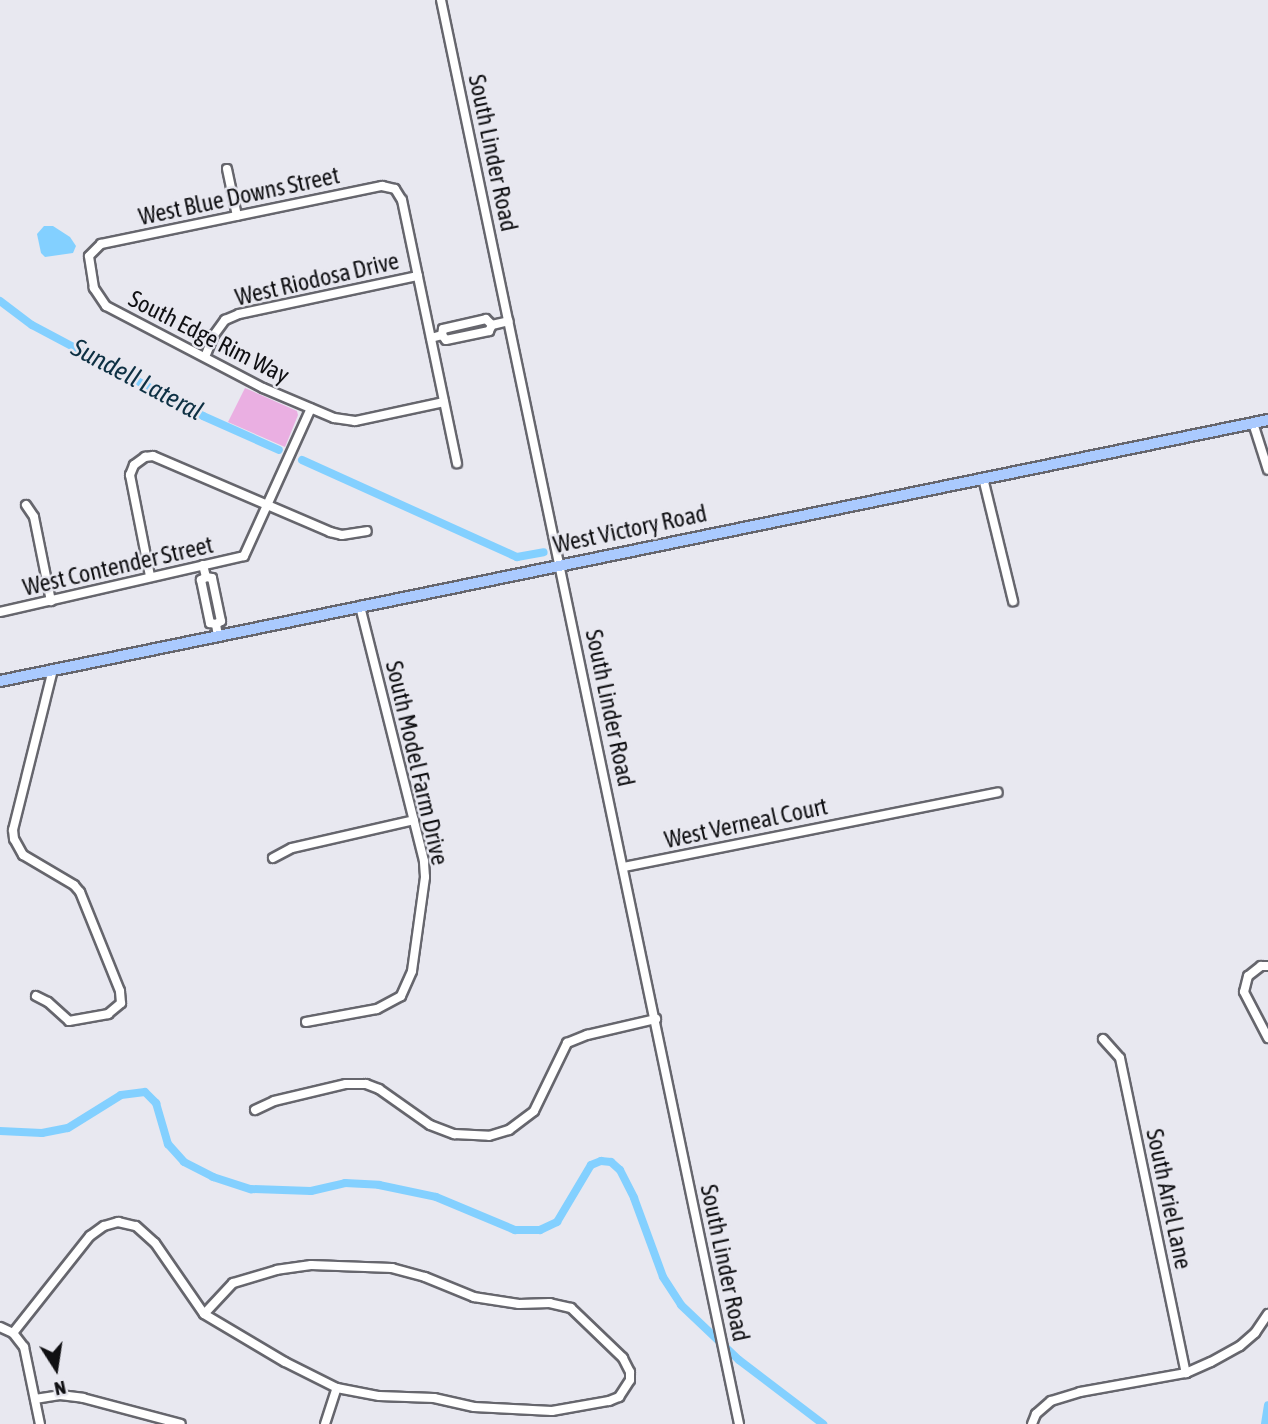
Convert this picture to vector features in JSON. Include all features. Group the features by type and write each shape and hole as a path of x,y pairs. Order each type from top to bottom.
{"main road":[{"name":"West Victory Road","path":"0,681 1268,420"}],"street":[{"name":"South Linder Road","path":"441,0 739,1424"},
{"path":"227,169 237,216"},
{"name":"West Blue Downs Street","path":"92,252 101,244 382,186 395,188 402,200 418,276"},
{"name":"South Edge Rim Way","path":"92,252 88,261 94,288 106,306 263,387 334,418 355,421 444,402"},
{"path":"418,276 457,463"},
{"name":"West Riodosa Drive","path":"205,357 214,335 225,320 239,314 418,276"},
{"path":"431,338 442,335 446,340 489,331 492,325 509,321"},
{"path":"268,506 311,408"},
{"path":"1253,423 1268,470"},
{"path":"150,576 130,475 139,460 153,456 330,532 342,535 367,531"},
{"path":"982,478 1013,601"},
{"path":"26,505 34,517 51,601"},
{"name":"West Contender Street","path":"0,612 244,556 268,506"},
{"path":"204,565 206,577 212,578 221,621 216,624 218,636"},
{"name":"South Model Farm Drive","path":"306,1022 377,1009 392,1003 407,987 425,877 414,820 360,606"},
{"path":"36,996 48,1002 69,1021 108,1014 121,1003 120,991 80,892 74,885 23,855 14,839 13,830 53,670"},
{"name":"West Verneal Court","path":"624,867 998,792"},
{"path":"273,858 292,848 414,820"},
{"path":"1268,966 1261,966 1248,976 1244,992 1268,1038"},
{"path":"255,1110 274,1101 346,1084 366,1084 379,1089 430,1125 454,1135 489,1136 509,1130 534,1111 567,1043 587,1035 656,1019"},
{"name":"South Ariel Lane","path":"1103,1039 1120,1058 1186,1373"},
{"path":"13,1334 90,1236 104,1226 118,1222 136,1226 155,1243 204,1314 285,1362 337,1388 379,1396 434,1398 513,1411 552,1411 609,1402 619,1397 627,1388 630,1372 623,1358 571,1308 550,1303 500,1303 474,1297 425,1277 392,1268 311,1265 277,1269 233,1283 204,1314"},
{"path":"1032,1424 1036,1414 1051,1401 1080,1392 1186,1373 1240,1346 1268,1314"},
{"path":"0,1327 13,1334 24,1347 40,1424"},
{"path":"325,1424 337,1388"},
{"path":"35,1399 60,1395 83,1398 181,1424"}],"shaded area":[{"path":"245,388 297,411 298,415 285,447 228,422"}],"water":[{"path":"44,226 53,226 70,237 76,246 73,253 45,257 41,253 37,234"}],"waterway":[{"name":"Sundell Lateral","path":"0,301 32,325 203,416 279,450"},
{"name":"Sundell Lateral","path":"302,460 517,557 544,552"},
{"path":"0,1131 42,1133 68,1128 121,1095 145,1092 156,1103 168,1144 184,1162 213,1177 251,1189 311,1191 345,1183 379,1185 436,1197 515,1230 540,1230 557,1222 591,1165 601,1161 611,1162 620,1170 634,1198 663,1277 681,1305 739,1360 823,1424"},
{"path":"1265,1424 1268,1405"}]}
